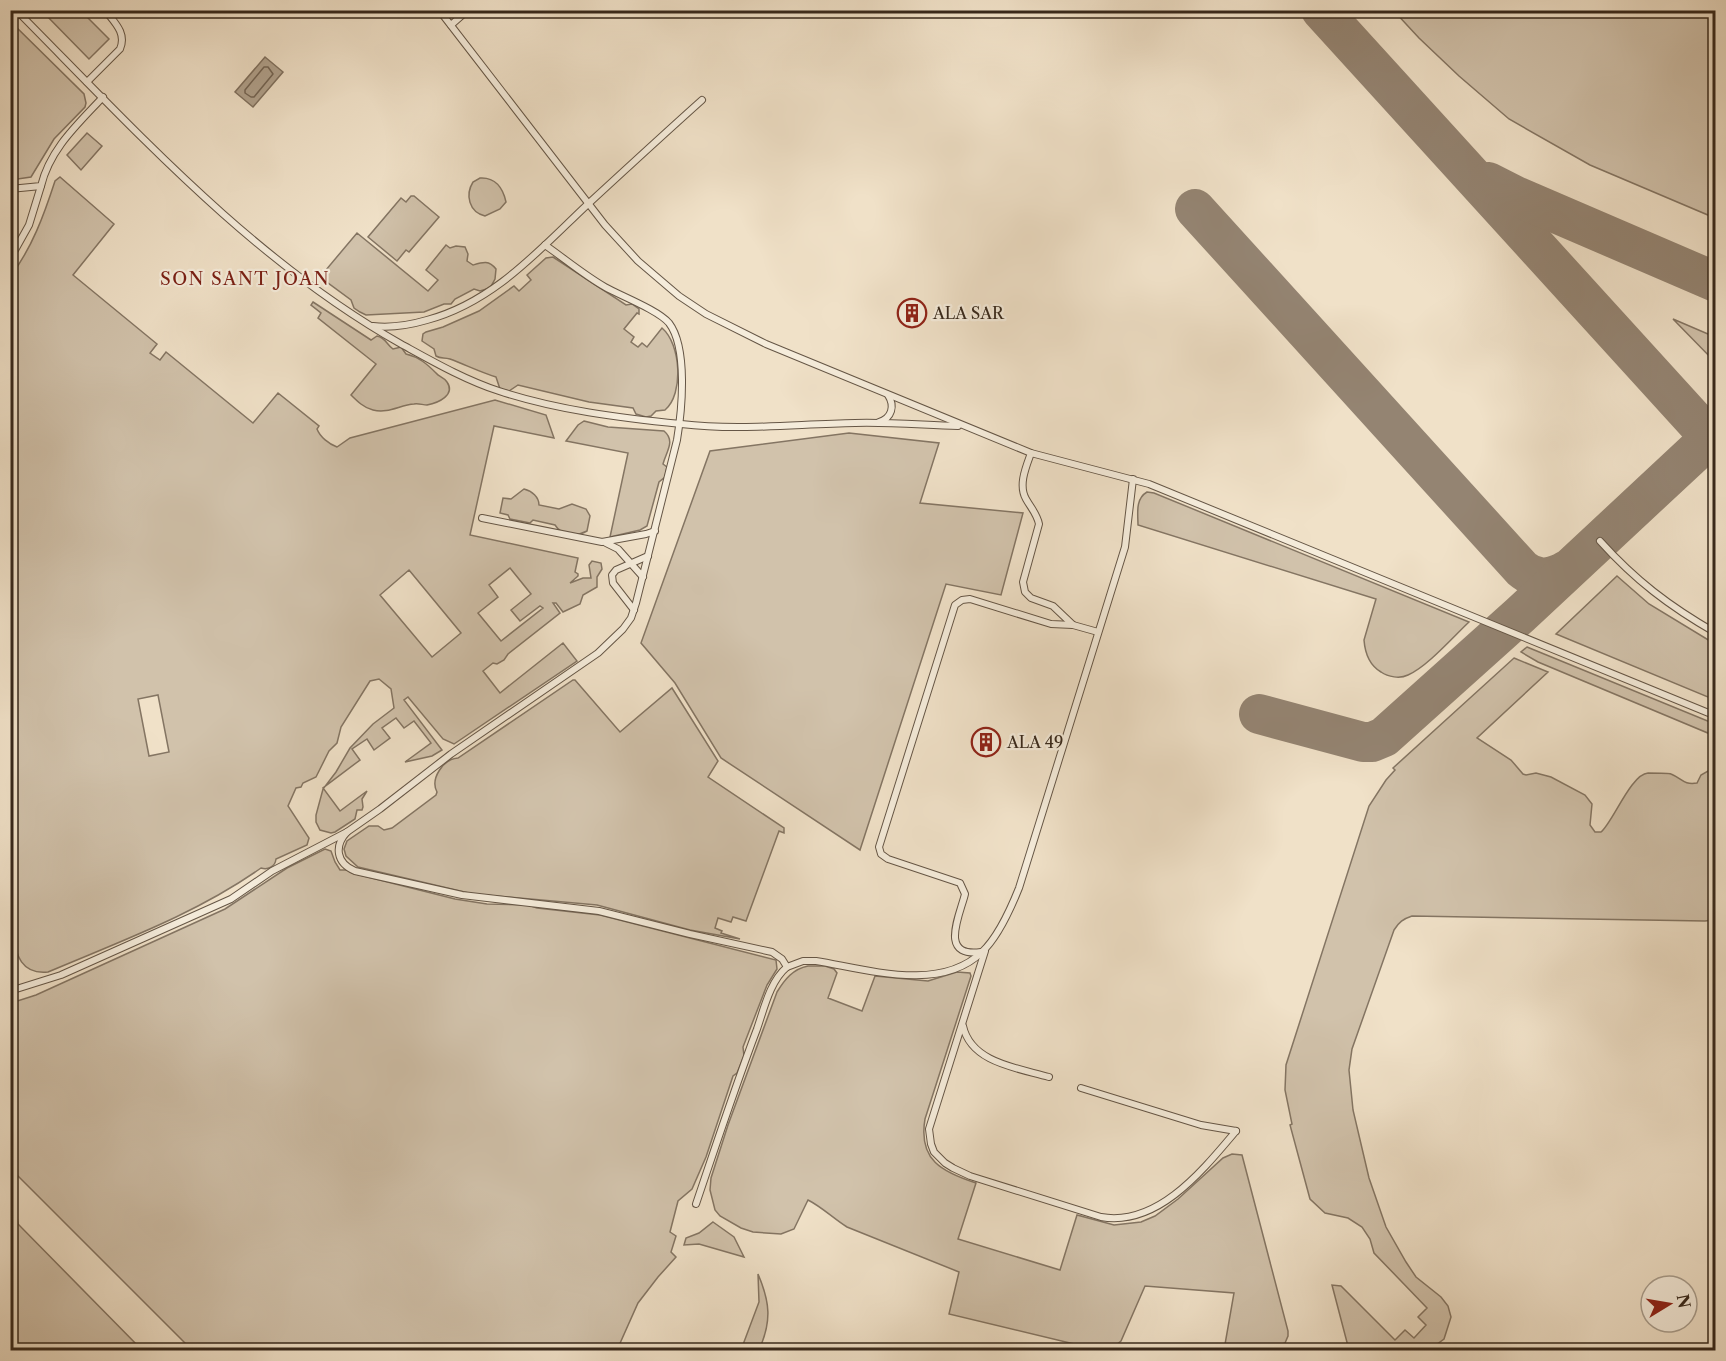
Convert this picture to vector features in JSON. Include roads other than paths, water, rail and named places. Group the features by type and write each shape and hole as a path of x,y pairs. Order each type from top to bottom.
{"lane":[{"path":"16,10 207,201 322,294 367,325 432,361 498,391 567,408 709,427 876,423 962,426"},
{"path":"87,82 122,45 120,29 105,10"},
{"path":"439,10 588,204 638,261 665,286 692,306 729,327 887,395 1031,453 1133,479 1716,716"},
{"path":"451,25 468,10"},
{"path":"10,259 29,225 46,168 55,152 103,98"},
{"path":"367,325 392,327 416,323 464,307 495,288 702,100"},
{"path":"10,189 41,186"},
{"path":"10,991 61,975 231,899 272,870 347,832 451,754 590,659 618,636 627,624 634,610 643,577 680,424 681,353 670,324 660,316 595,281 545,245"},
{"path":"876,423 886,419 890,414 892,405 887,395"},
{"path":"1031,453 1024,474 1023,490 1040,524 1023,587 1027,596 1053,606 1073,625"},
{"path":"1081,1088 1201,1125 1236,1131 1215,1156 1175,1194 1156,1208 1131,1217 1111,1218 970,1176 945,1163 931,1144 929,1137 929,1129 984,950 1009,911 1019,888 1125,547 1133,479"},
{"path":"482,518 602,542 618,549 643,577"},
{"path":"602,542 655,531"},
{"path":"1600,541 1625,569 1654,594 1716,633"},
{"path":"634,610 613,583 612,578 616,570 648,556"},
{"path":"984,950 974,952 964,949 954,939 954,931 965,894 960,883 888,859 881,854 879,846 955,605 962,600 970,599 1051,624 1073,625 1098,632"},
{"path":"347,832 339,843 339,856 345,865 355,871 462,895 599,911 772,952 782,959 787,967"},
{"path":"696,1204 772,988 787,967 803,961 816,961 893,974 918,975 954,968 971,960 984,950"},
{"path":"962,1022 966,1038 980,1053 997,1061 1049,1077"}],"water":[{"path":"265,57 283,72 253,107 235,92"}],"place":[{"name":"ALA SAR","path":"912,313"},
{"name":"ALA 49","path":"986,742"}],"district":[{"name":"SON SANT JOAN","path":"245,279"}]}
